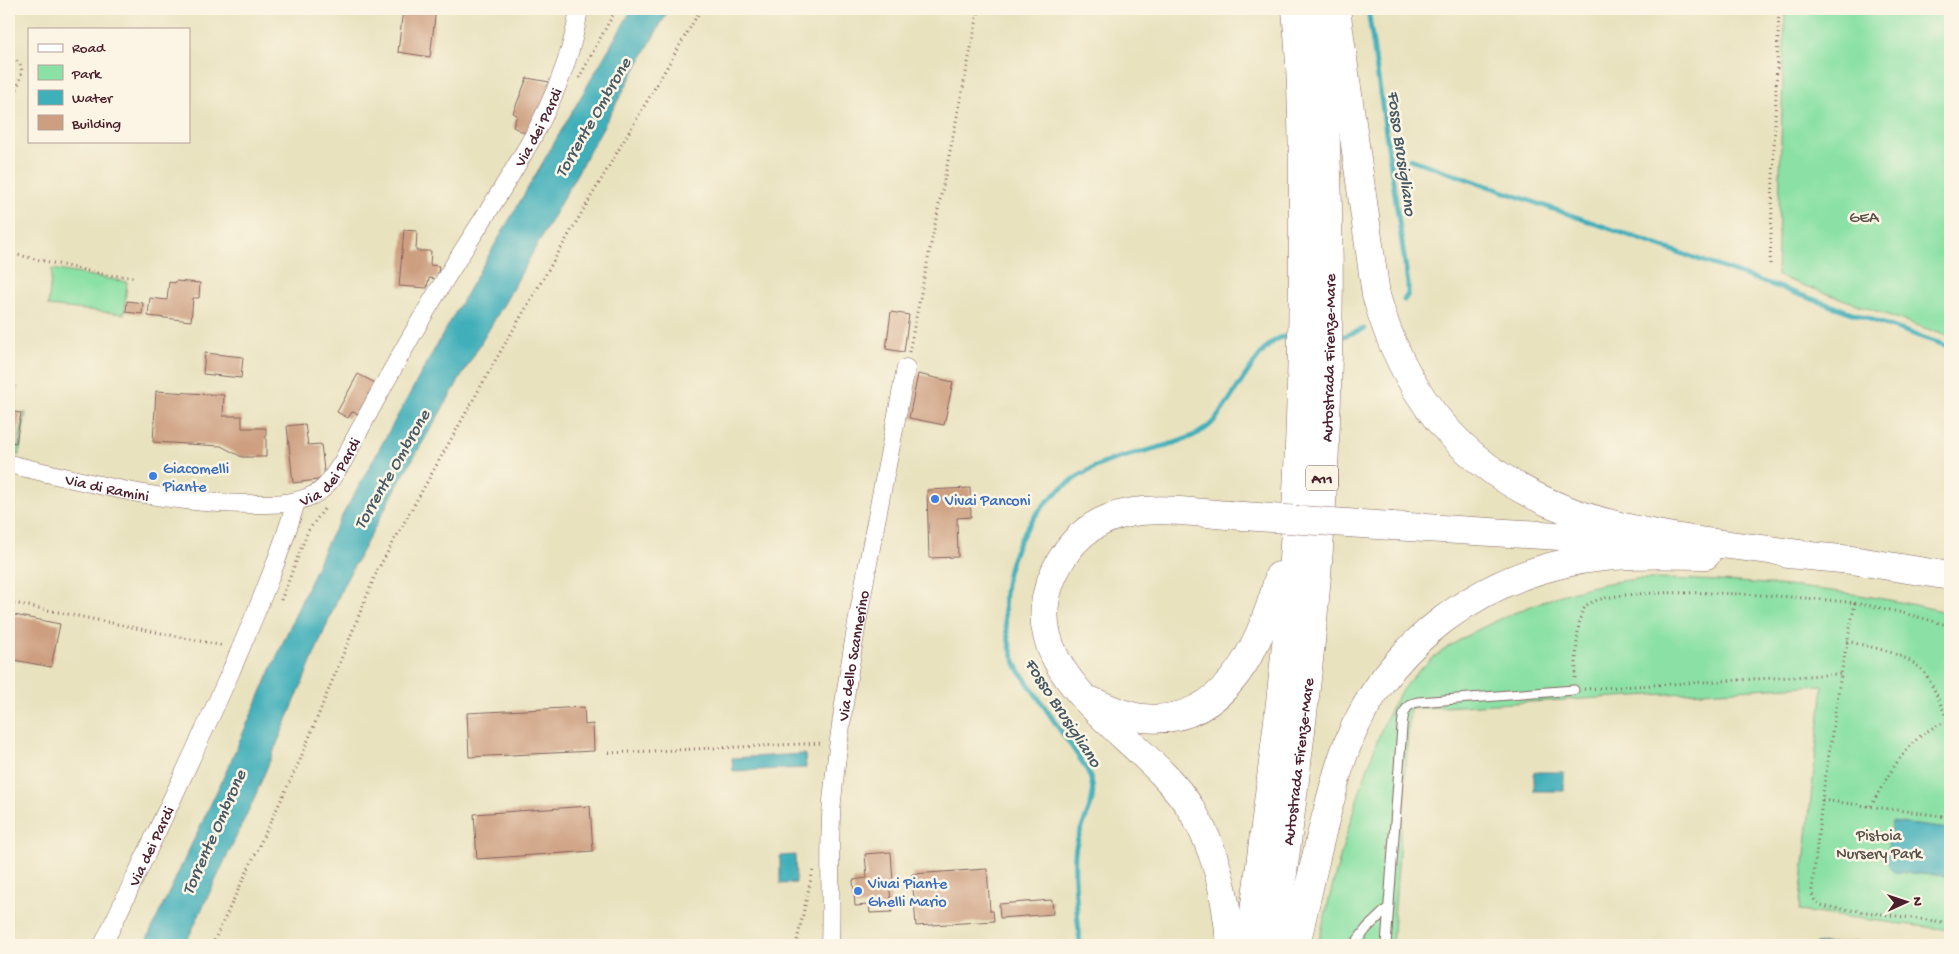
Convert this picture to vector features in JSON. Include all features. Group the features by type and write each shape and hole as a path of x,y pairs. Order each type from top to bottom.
{"highway":[{"name":"Autostrada Firenze-Mare","path":"1250,945 1281,692 1292,575 1298,462 1303,305 1303,187 1296,9"},
{"name":"Autostrada Firenze-Mare","path":"1274,945 1317,575 1324,444 1330,275 1326,138 1318,9"},
{"path":"1336,9 1376,295 1383,321 1400,362 1423,402 1439,422 1466,449 1505,479 1548,503 1572,512 1638,530 1807,555"},
{"path":"1084,699 1144,718 1168,717 1196,708 1228,684 1246,662 1267,618 1278,576 1298,462"},
{"path":"1230,945 1219,873 1204,833 1191,809 1167,777 1084,699 1054,658 1046,630 1046,599 1057,567 1064,554 1096,524 1129,512 1153,509 1392,526 1602,538 1807,555 1852,560 1950,576"},
{"path":"1296,945 1332,792 1353,731 1382,681 1424,634 1475,598 1502,584 1565,563 1622,555 1647,554 1807,555"},
{"path":"1852,560 1950,556"}],"street":[{"name":"Via dei Pardi","path":"103,945 196,750 240,650 271,578 296,502 314,495 329,483 433,298 528,144 560,79 573,42 579,9"},
{"name":"Via dello Scannerino","path":"830,945 831,818 839,742 853,651 906,368"},
{"name":"Via di Ramini","path":"9,464 141,495 179,501 235,504 296,502"}],"lane":[{"path":"1386,945 1402,727 1408,705 1574,690"},
{"path":"1354,945 1367,928 1389,906"}],"path":[{"path":"577,82 616,9"},
{"path":"212,945 300,760 377,571 499,354 701,9"},
{"path":"906,368 979,9"},
{"path":"1770,264 1779,9"},
{"path":"9,54 20,64 22,71 9,120"},
{"path":"9,254 106,275 135,277"},
{"path":"278,607 308,531 328,504"},
{"path":"1841,674 1574,690 1580,618 1584,608 1598,600 1625,595 1679,593 1794,596 1855,603 1950,626"},
{"path":"9,602 240,650"},
{"path":"1855,603 1841,674 1822,800 1812,890 1814,900 1820,905 1828,907 1950,924"},
{"path":"1847,641 1904,658 1919,667 1933,687 1949,721 1936,726 1912,744 1893,767 1871,806"},
{"path":"609,752 839,742"},
{"path":"1822,800 1950,816"},
{"path":"796,945 816,862"}],"green space":[{"name":"GEA","path":"1785,9 1950,9 1950,337 1777,276"},
{"path":"52,269 127,282 124,314 48,306"},
{"path":"9,385 18,387 14,410 9,409"},
{"path":"24,413 26,413 19,455 9,454 9,445 18,446"},
{"name":"Pistoia Nursery Park","path":"1637,579 1755,583 1834,591 1912,604 1950,613 1950,930 1799,911 1823,685 1410,709 1392,945 1318,945 1346,837 1374,749 1389,713 1409,681 1432,659 1457,641 1499,619 1574,591"}],"water":[{"name":"Torrente Ombrone","path":"632,9 669,9 508,297 400,481 343,586 253,801 185,945 144,945 225,774 326,545 444,332"},
{"path":"805,754 806,768 733,771 732,758"},
{"path":"1534,772 1564,772 1564,791 1534,791"},
{"path":"1892,822 1950,829 1950,865 1946,876 1894,872 1890,868 1887,856"},
{"path":"795,855 796,883 780,884 780,856"},
{"path":"1881,941 1881,945 1815,945 1816,944"}],"building":[{"path":"403,9 436,9 430,57 398,52"},
{"path":"527,78 555,83 527,134 513,127 517,115 513,113"},
{"path":"404,230 417,231 416,251 431,251 430,265 439,266 437,279 429,278 427,288 399,286"},
{"path":"176,281 200,283 199,298 193,298 191,321 148,316 150,298 167,300 169,282 175,283"},
{"path":"127,301 143,303 142,314 126,312"},
{"path":"891,312 909,315 904,352 886,349"},
{"path":"205,353 243,357 241,378 203,374"},
{"path":"358,374 379,385 363,415 352,412 348,418 337,412"},
{"path":"918,374 953,382 944,425 909,418"},
{"path":"156,391 224,395 223,416 242,416 242,428 266,428 266,457 242,457 221,446 153,442"},
{"path":"9,411 21,413 16,443 9,442"},
{"path":"305,424 308,445 321,444 325,479 293,483 287,426"},
{"path":"970,488 971,517 957,518 958,557 929,558 927,490"},
{"path":"9,614 60,624 51,667 9,659"},
{"path":"584,707 585,725 593,724 594,751 469,757 467,713"},
{"path":"590,806 593,851 477,859 474,814"},
{"path":"891,852 893,882 889,882 892,912 870,913 869,905 855,906 853,880 867,878 865,854"},
{"path":"987,869 990,911 993,911 994,921 916,926 912,874"},
{"path":"1052,900 1053,914 1000,918 999,904"}],"waterway":[{"name":"Fosso Brusigliano","path":"1368,9 1408,284 1408,294 1404,300"},
{"path":"1410,159 1950,347"},
{"name":"Fosso Brusigliano","path":"1344,336 1364,329"},
{"name":"Fosso Brusigliano","path":"1080,945 1075,887 1075,853 1077,841 1092,800 1091,779 1085,766 1019,670 1013,657 1005,619 1005,593 1009,568 1018,545 1030,524 1045,504 1063,487 1084,473 1107,462 1176,443 1201,432 1218,416 1265,349 1284,337"}],"place":[{"name":"Giacomelli Piante","path":"153,476"},
{"name":"Vivai Panconi","path":"935,499"},
{"name":"Vivai Piante Ghelli Mario","path":"858,891"}]}
